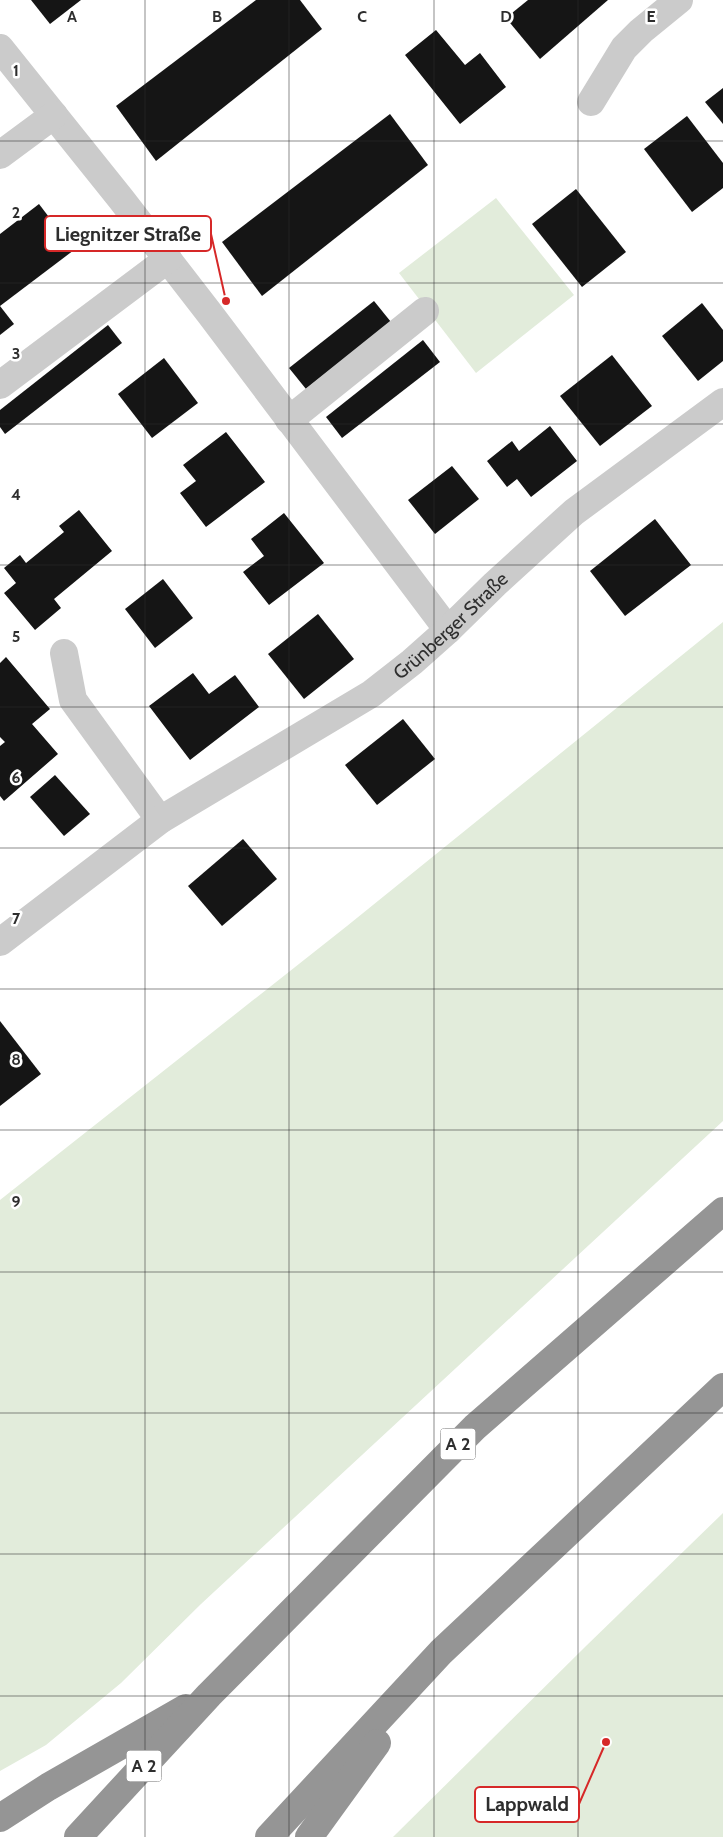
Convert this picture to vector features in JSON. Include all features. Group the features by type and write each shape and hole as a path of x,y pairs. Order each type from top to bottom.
{"highway":[{"name":"A 2","path":"78,1837 210,1695 475,1427 723,1212"},
{"path":"269,1837 442,1652 723,1387"},
{"path":"309,1837 442,1652"},
{"path":"0,1818 48,1787 210,1695"}],"street":[{"path":"591,102 624,48 641,31 679,0"},
{"path":"0,48 168,259 448,630"},
{"path":"0,154 54,115"},
{"path":"0,385 168,259"},
{"path":"289,420 425,311"},
{"name":"Grünberger Straße","path":"0,942 160,820 371,694 412,662 448,630 574,512 723,402"},
{"path":"64,652 72,700 160,820"}],"green space":[{"path":"496,198 574,295 476,373 399,273"},
{"path":"723,622 723,1121 201,1604 121,1683 46,1745 0,1771 0,1200 347,926"},
{"path":"723,1513 723,1837 393,1837 585,1647"}],"building":[{"path":"31,0 81,0 50,24"},
{"path":"256,0 300,0 322,29 156,161 116,106"},
{"path":"528,0 608,0 540,59 506,18"},
{"path":"436,30 465,65 480,53 506,87 460,124 405,55"},
{"path":"723,88 723,124 705,102"},
{"path":"390,114 428,165 262,296 222,242"},
{"path":"687,116 723,163 723,188 692,212 644,149"},
{"path":"576,189 626,252 582,287 532,224"},
{"path":"39,204 74,250 0,306 0,234"},
{"path":"374,301 391,322 306,389 289,368"},
{"path":"702,303 723,330 723,361 698,381 662,336"},
{"path":"0,306 14,324 0,335"},
{"path":"108,325 122,343 5,434 0,427 0,410"},
{"path":"423,340 440,362 342,438 326,417"},
{"path":"612,355 652,406 600,446 560,396"},
{"path":"164,358 198,403 152,438 118,394"},
{"path":"550,426 577,461 531,497 517,479 507,487 487,461 512,441 519,451"},
{"path":"226,432 265,482 206,527 180,493 196,481 183,465"},
{"path":"452,466 479,499 435,534 408,500"},
{"path":"79,510 112,551 54,599 61,608 35,630 4,593 16,583 4,568 20,555 26,563 64,532 59,526"},
{"path":"284,513 324,563 269,605 243,572 264,556 251,539"},
{"path":"655,519 691,565 625,616 590,571"},
{"path":"163,579 193,618 155,648 125,609"},
{"path":"318,614 354,659 304,699 268,654"},
{"path":"6,657 50,709 32,724 58,754 4,801 0,796 0,746 5,742 0,737 0,663"},
{"path":"193,673 209,694 235,675 259,707 190,760 149,706"},
{"path":"403,719 435,759 377,805 345,765"},
{"path":"55,775 90,814 64,836 30,797"},
{"path":"243,839 277,879 222,926 188,886"},
{"path":"0,1021 41,1074 0,1106"}],"place":[{"name":"Liegnitzer Straße","path":"226,301"},
{"name":"Lappwald","path":"606,1742"}]}
